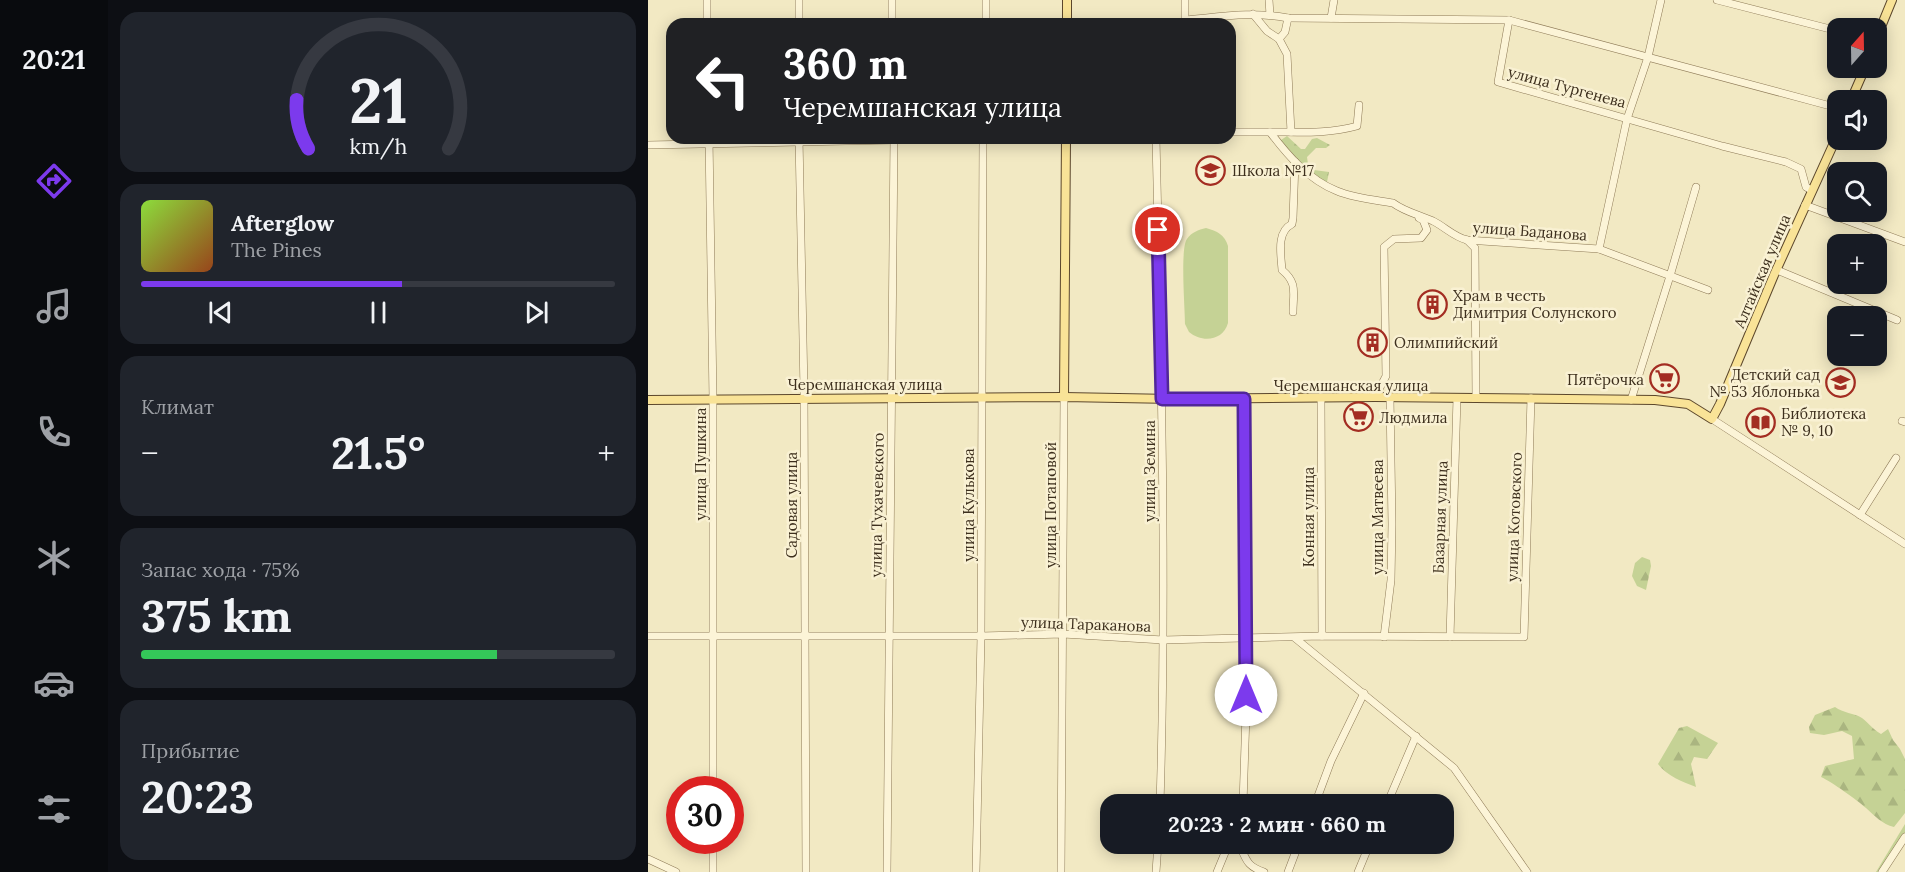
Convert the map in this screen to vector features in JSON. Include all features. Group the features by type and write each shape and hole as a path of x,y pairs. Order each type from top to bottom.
{"main road":[{"path":"1067,0 1067,18"},
{"path":"1885,18 1892,0"},
{"name":"улица Потаповой","path":"1064,397 1066,144"},
{"name":"Алтайская улица","path":"1712,418 1830,150"},
{"name":"Черемшанская улица","path":"648,400 982,397 1531,398 1681,402 1712,418"}],"street":[{"path":"707,0 707,18"},
{"path":"799,0 799,18"},
{"path":"892,0 892,18"},
{"path":"986,0 986,18"},
{"path":"1185,0 1185,18"},
{"path":"1269,0 1270,15"},
{"path":"1331,18 1334,0"},
{"name":"улица Тургенева","path":"1509,20 1498,82 1627,119 1648,57 1661,0"},
{"path":"1717,0 1827,28"},
{"path":"1219,18 1253,14 1288,18 1509,20 1827,105"},
{"path":"1253,14 1267,31 1280,39 1287,54 1292,132"},
{"path":"1280,39 1286,33 1288,18"},
{"path":"1236,132 1326,132 1357,126 1359,105"},
{"path":"1599,249 1627,119 1786,162 1801,170 1806,187 1811,190"},
{"name":"улица Баданова","path":"1270,132 1294,162 1315,179 1338,192 1393,203 1435,222 1459,238 1599,249 1708,290"},
{"path":"648,145 666,144"},
{"name":"улица Пушкина","path":"709,144 713,399 713,776"},
{"name":"Садовая улица","path":"800,144 804,398 806,872"},
{"name":"улица Тухачевского","path":"887,872 894,144"},
{"name":"улица Кулькова","path":"976,872 981,636 983,144"},
{"name":"улица Земина","path":"1156,144 1162,399 1163,640 1160,794"},
{"path":"1293,312 1294,283 1292,278 1282,270 1281,259 1282,234 1285,228 1292,224 1293,218 1294,162"},
{"path":"1631,400 1696,187"},
{"path":"1805,204 1905,242"},
{"path":"1375,397 1386,376 1384,247 1394,239 1421,238 1427,230 1426,226 1423,220 1414,214"},
{"path":"1467,240 1475,248 1476,398"},
{"path":"1777,270 1897,320"},
{"name":"улица Потаповой","path":"1061,872 1064,397"},
{"name":"Конная улица","path":"1321,398 1322,636"},
{"name":"улица Матвеева","path":"1384,637 1390,580 1392,524 1390,398"},
{"name":"Базарная улица","path":"1450,637 1457,398"},
{"name":"улица Котовского","path":"1524,637 1531,398"},
{"path":"1243,794 1246,714 1244,399"},
{"name":"Черемшанская улица","path":"1712,418 1905,544"},
{"path":"1860,515 1896,458"},
{"name":"улица Тараканова","path":"648,636 1063,634 1163,640 1322,636 1524,637"},
{"path":"1295,638 1454,768 1527,872"},
{"path":"1319,794 1331,761 1364,693"},
{"path":"1391,794 1416,736"},
{"path":"1881,872 1905,837"},
{"path":"713,854 713,872"},
{"path":"1156,872 1157,854"},
{"path":"1217,872 1224,854"},
{"path":"1243,854 1250,866 1264,872"},
{"path":"1288,872 1295,854"},
{"path":"1358,872 1365,854"},
{"path":"648,859 676,872"}],"green space":[{"path":"1287,136 1301,149 1305,149 1312,139 1317,138 1330,145 1326,148 1316,148 1307,157 1308,164 1314,170 1329,172 1327,182 1318,179 1281,143 1281,140"},
{"path":"1206,228 1220,234 1228,246 1228,323 1222,334 1206,339 1194,336 1185,324 1183,266 1187,239 1195,232"},
{"path":"1642,557 1650,560 1651,566 1646,590 1637,586 1632,576 1635,563"},
{"path":"1835,707 1862,718 1881,734 1888,729 1905,759 1905,813 1894,827 1882,822 1851,796 1821,777 1825,766 1854,759 1852,736 1842,731 1824,735 1810,733 1809,727 1815,715"},
{"path":"1687,726 1718,743 1707,759 1694,757 1691,764 1696,787 1671,775 1658,764 1679,728"},
{"path":"1905,824 1905,834 1880,872 1876,872"}],"place":[{"name":"Школа №17","path":"1211,170"},
{"name":"Храм в честь Димитрия Солунского","path":"1432,304"},
{"name":"Олимпийский","path":"1373,342"},
{"name":"Пятёрочка","path":"1665,379"},
{"name":"Детский сад № 53 Яблонька","path":"1841,383"},
{"name":"Людмила","path":"1358,417"},
{"name":"Библиотека № 9, 10","path":"1760,422"}],"route":[{"path":"1158,230 1162,399 1244,399 1246,695"}]}
